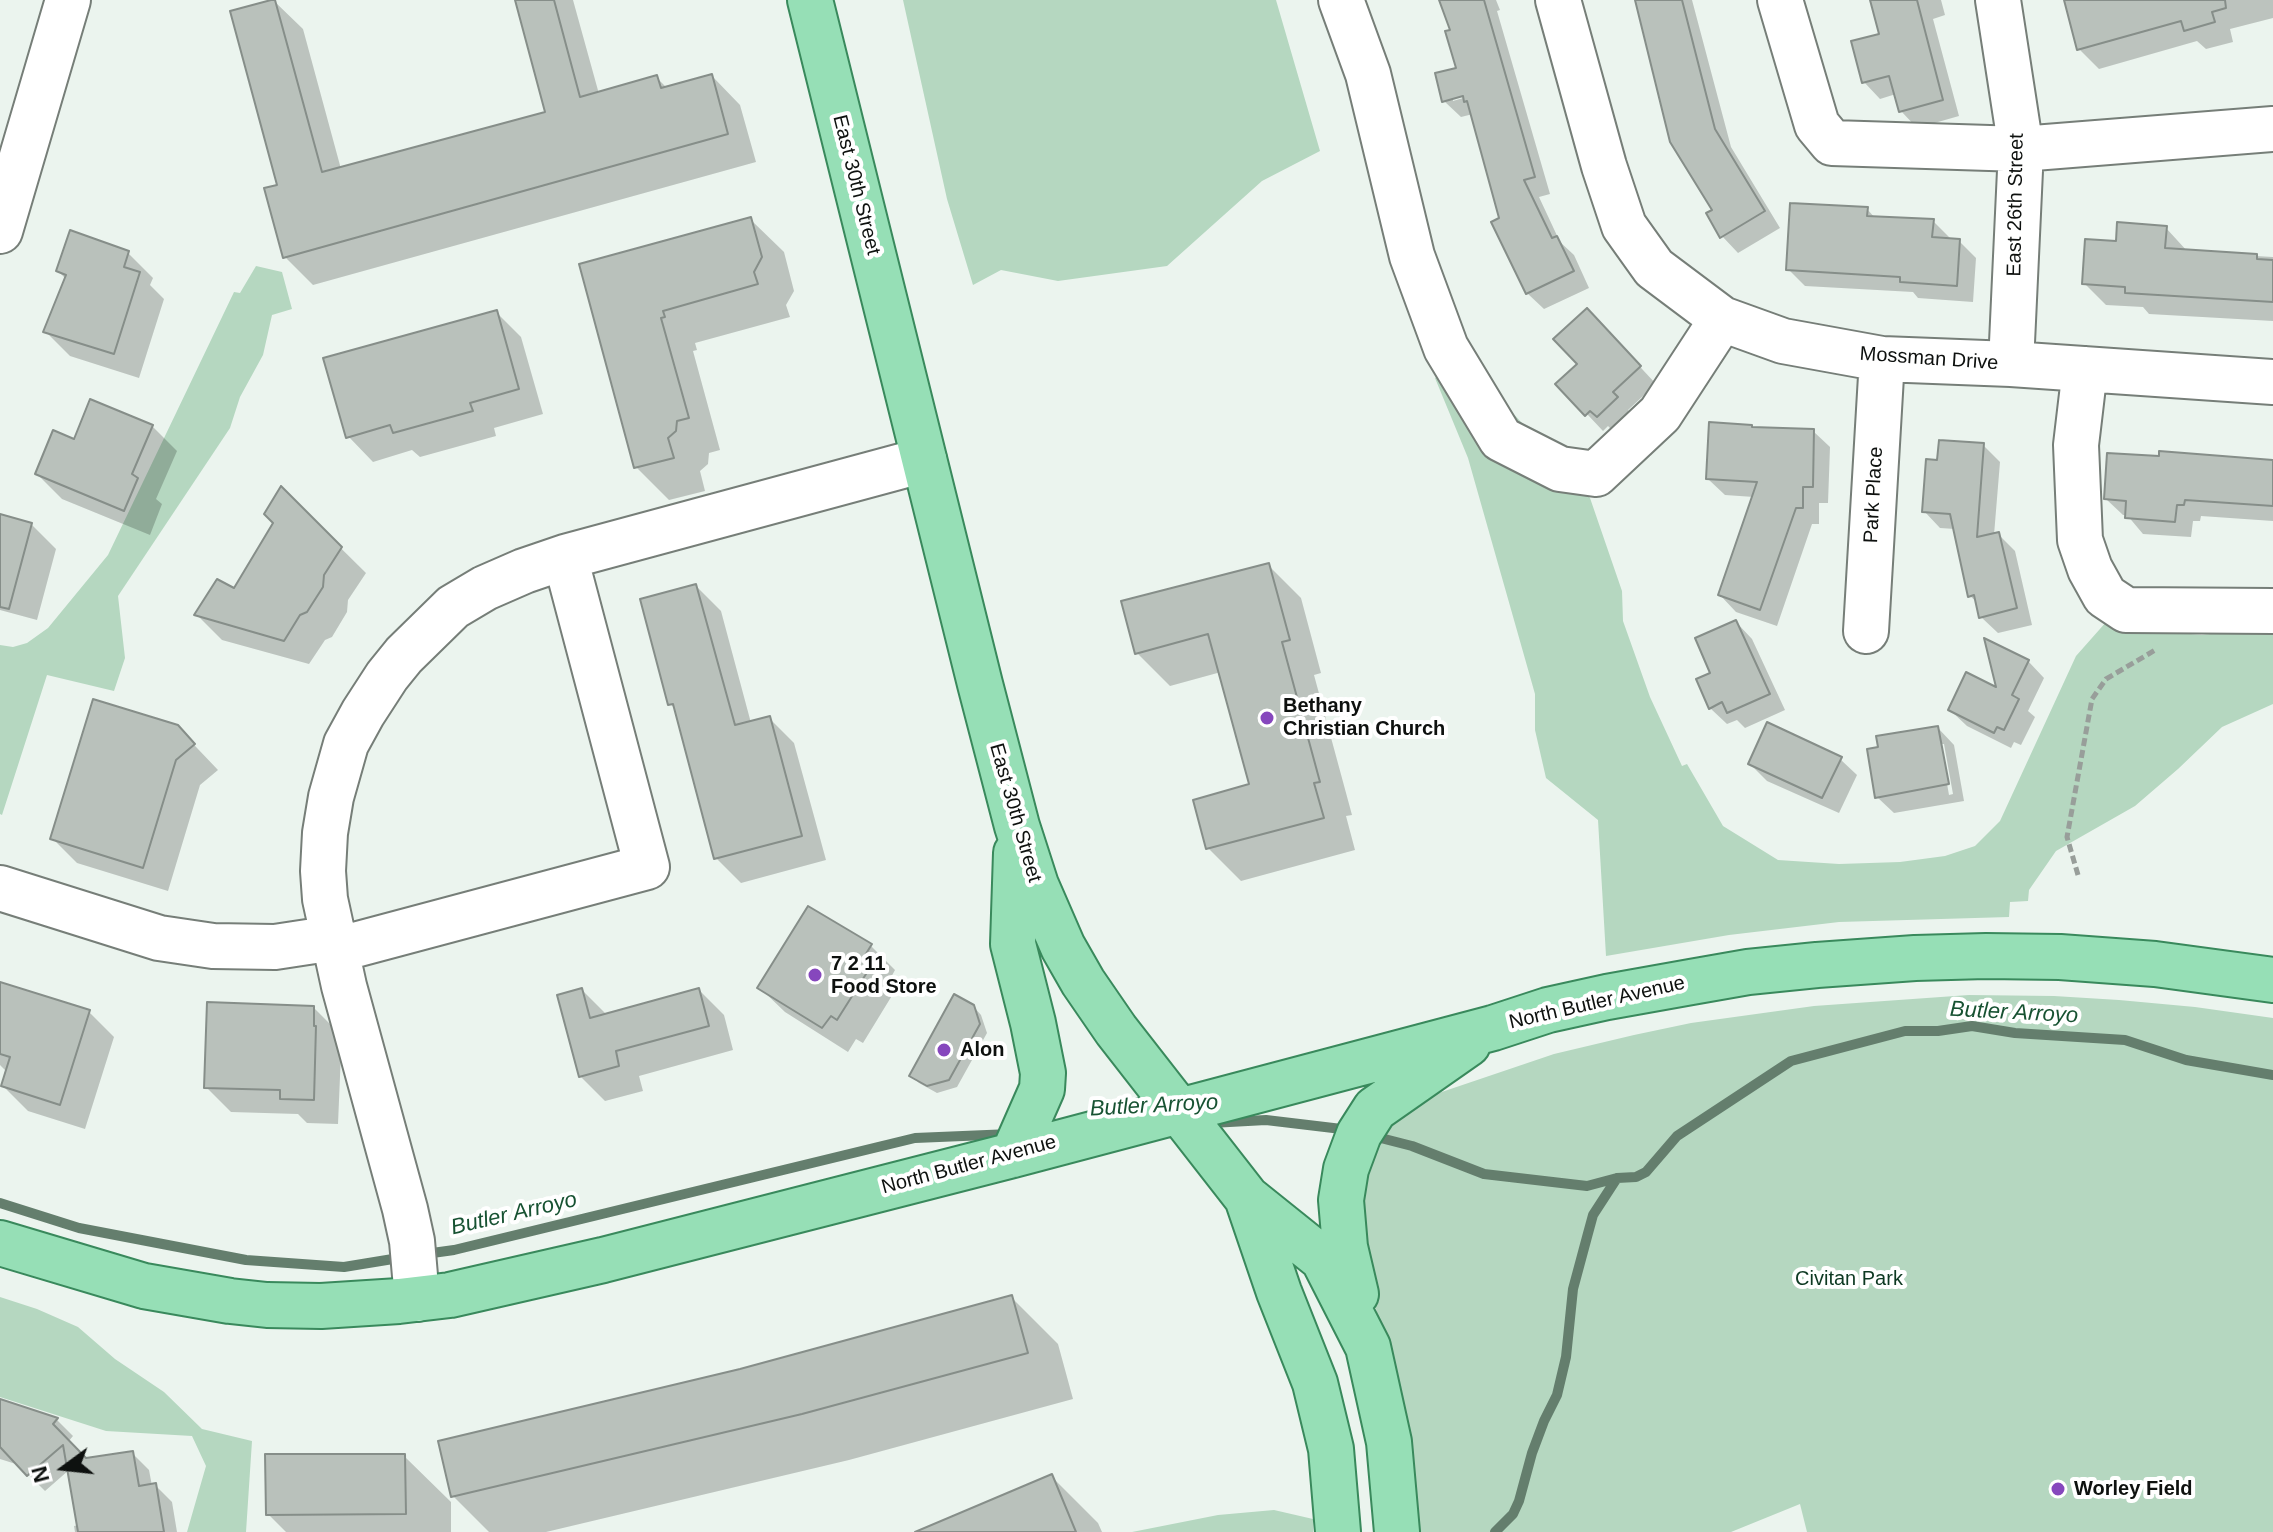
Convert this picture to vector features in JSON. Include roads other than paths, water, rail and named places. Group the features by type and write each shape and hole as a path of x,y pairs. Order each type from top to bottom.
{"main road":[{"name":"East 30th Street","path":"810,0 1017,826 1036,885 1063,947 1116,1030 1247,1198 1323,1259 1368,1347 1389,1442 1397,1532"},
{"path":"1013,1155 1042,1089 1043,1073 1013,944 1017,826"},
{"name":"North Butler Avenue","path":"0,1243 144,1286 230,1301 321,1306 417,1299 450,1295 603,1260 1013,1155 1493,1028 1548,1010 1677,984 1748,972 1878,960 1986,956 2060,957 2155,964 2273,980"},
{"path":"1368,1347 1345,1247 1341,1200 1346,1169 1355,1146 1375,1109 1493,1028"},
{"path":"1247,1198 1315,1383 1331,1449 1338,1532"}],"street":[{"path":"0,231 68,0"},
{"path":"1341,0 1368,74 1412,256 1446,348 1501,439 1560,469 1596,474 1660,414 1722,319"},
{"name":"Mossman Drive","path":"1558,0 1624,226 1654,268 1722,319 1783,341 1882,359 2011,364 2273,382"},
{"path":"1780,0 1817,125 1832,143 2021,149 2273,129"},
{"name":"East 26th Street","path":"1998,0 2021,149 2011,364"},
{"name":"Park Place","path":"1866,631 1882,359"},
{"path":"2085,369 2076,445 2080,540 2090,569 2105,596 2126,610 2273,611"},
{"path":"417,1299 410,1231 344,986 325,899 325,833 336,773 346,744 363,713 404,655 453,607 485,588 565,557 924,460"},
{"path":"0,888 159,938 213,946 275,947 335,944 647,867 565,557"}],"waterway":[{"name":"Butler Arroyo","path":"1369,1135 1412,1146 1484,1174 1587,1186 1617,1178 1636,1177 1646,1172 1677,1136 1791,1061 1905,1031 1938,1031 1972,1026 2015,1033 2125,1040 2186,1060 2273,1075"},
{"name":"Butler Arroyo","path":"1211,1123 1266,1120 1350,1130"},
{"name":"Butler Arroyo","path":"425,1254 454,1250 915,1138 1011,1134"},
{"path":"1495,1532 1513,1514 1519,1501 1532,1453 1557,1395 1566,1357 1573,1289 1593,1215 1617,1178"},
{"name":"Butler Arroyo","path":"0,1203 79,1228 246,1260 344,1267 405,1257"}],"place":[{"name":"Bethany Christian Church","path":"1267,718"},
{"name":"7 2 11 Food Store","path":"815,975"},
{"name":"Alon","path":"944,1050"},
{"name":"Worley Field","path":"2058,1489"}],"park label":[{"name":"Civitan Park","path":"1849,1279"}]}
